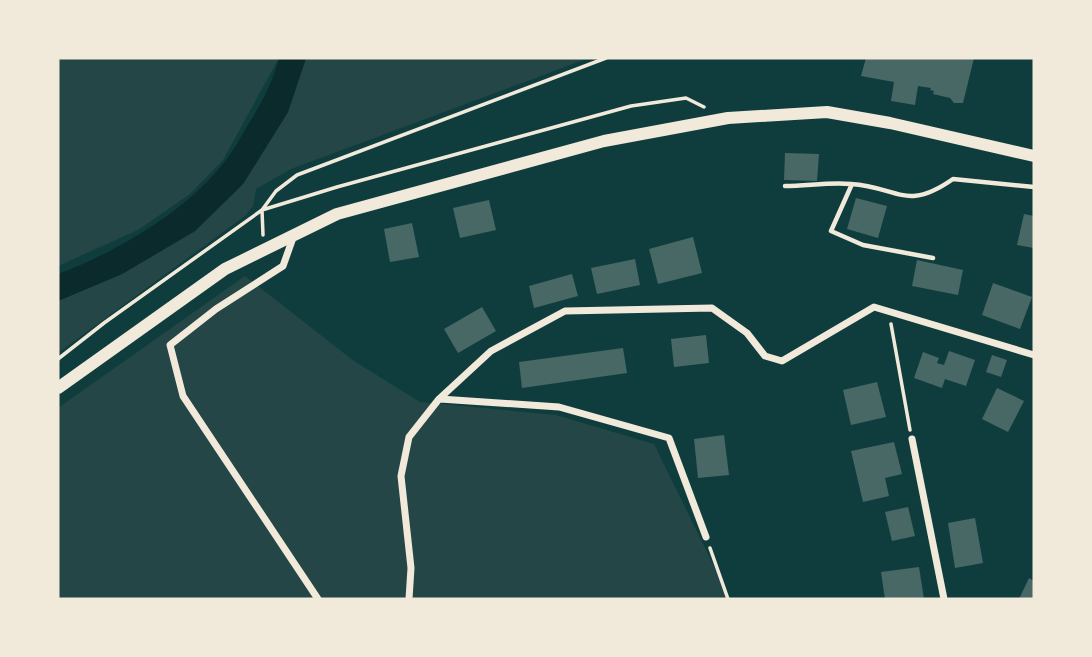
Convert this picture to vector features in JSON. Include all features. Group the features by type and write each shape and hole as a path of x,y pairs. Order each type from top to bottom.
{"main road":[{"path":"58,388 225,268 337,214 604,141 728,118 827,112 890,123 1034,156"}],"street":[{"path":"295,233 283,266 216,309 170,345 183,397 318,599"},
{"path":"409,599 411,568 401,476 409,436 439,399 491,351 565,311 712,308 747,333 765,356 782,360 874,307 1034,355"},
{"path":"439,399 559,407 669,438 706,537"},
{"path":"912,439 944,599"}],"lane":[{"path":"785,186 852,184 908,197 933,194 953,179 1034,187"},
{"path":"852,184 831,231 863,245 933,258"}],"path":[{"path":"264,248 262,211 276,191 297,176 606,58"},
{"path":"58,359 104,323 262,211 337,187 631,106 686,98 728,118"},
{"path":"889,310 912,439"},
{"path":"706,537 728,599"}],"shaded area":[{"path":"58,58 279,58 223,160 190,194 138,230 58,266"},
{"path":"279,58 306,58 288,112 243,184 195,231 122,274 58,301 58,274 104,254 151,227 174,211 212,176 234,149 257,109"},
{"path":"306,58 589,58 291,169 256,189 253,206 245,216 58,353 58,301 122,274 195,231 243,184 288,112"},
{"path":"245,276 354,361 420,402 556,415 654,444 730,599 58,599 58,408"}],"building":[{"path":"866,58 974,58 963,103 954,103 950,98 933,94 931,88 918,86 915,105 891,101 894,82 861,76"},
{"path":"785,153 819,154 817,181 784,180"},
{"path":"856,198 887,206 878,238 847,229"},
{"path":"489,200 496,230 460,238 453,208"},
{"path":"1024,214 1034,216 1034,248 1017,245"},
{"path":"412,223 419,257 390,262 384,229"},
{"path":"693,237 702,273 658,284 649,249"},
{"path":"635,259 640,285 597,294 591,268"},
{"path":"917,260 963,270 958,295 912,286"},
{"path":"572,274 578,296 534,308 529,286"},
{"path":"993,283 1032,297 1020,329 982,315"},
{"path":"482,307 496,331 458,353 444,329"},
{"path":"706,335 709,363 674,367 671,339"},
{"path":"623,348 627,373 522,388 519,362"},
{"path":"949,351 975,360 966,386 945,379 942,388 914,378 923,352 939,358 937,363 944,365"},
{"path":"992,355 1007,360 1001,377 986,372"},
{"path":"877,382 886,417 851,425 843,390"},
{"path":"997,388 1024,401 1008,432 982,419"},
{"path":"724,435 729,475 698,478 694,439"},
{"path":"894,442 902,474 885,478 889,496 863,502 851,451"},
{"path":"908,507 915,536 892,541 885,512"},
{"path":"975,518 983,563 955,568 948,523"},
{"path":"919,567 924,599 885,599 881,572"},
{"path":"1029,578 1034,581 1034,599 1019,599"}]}
